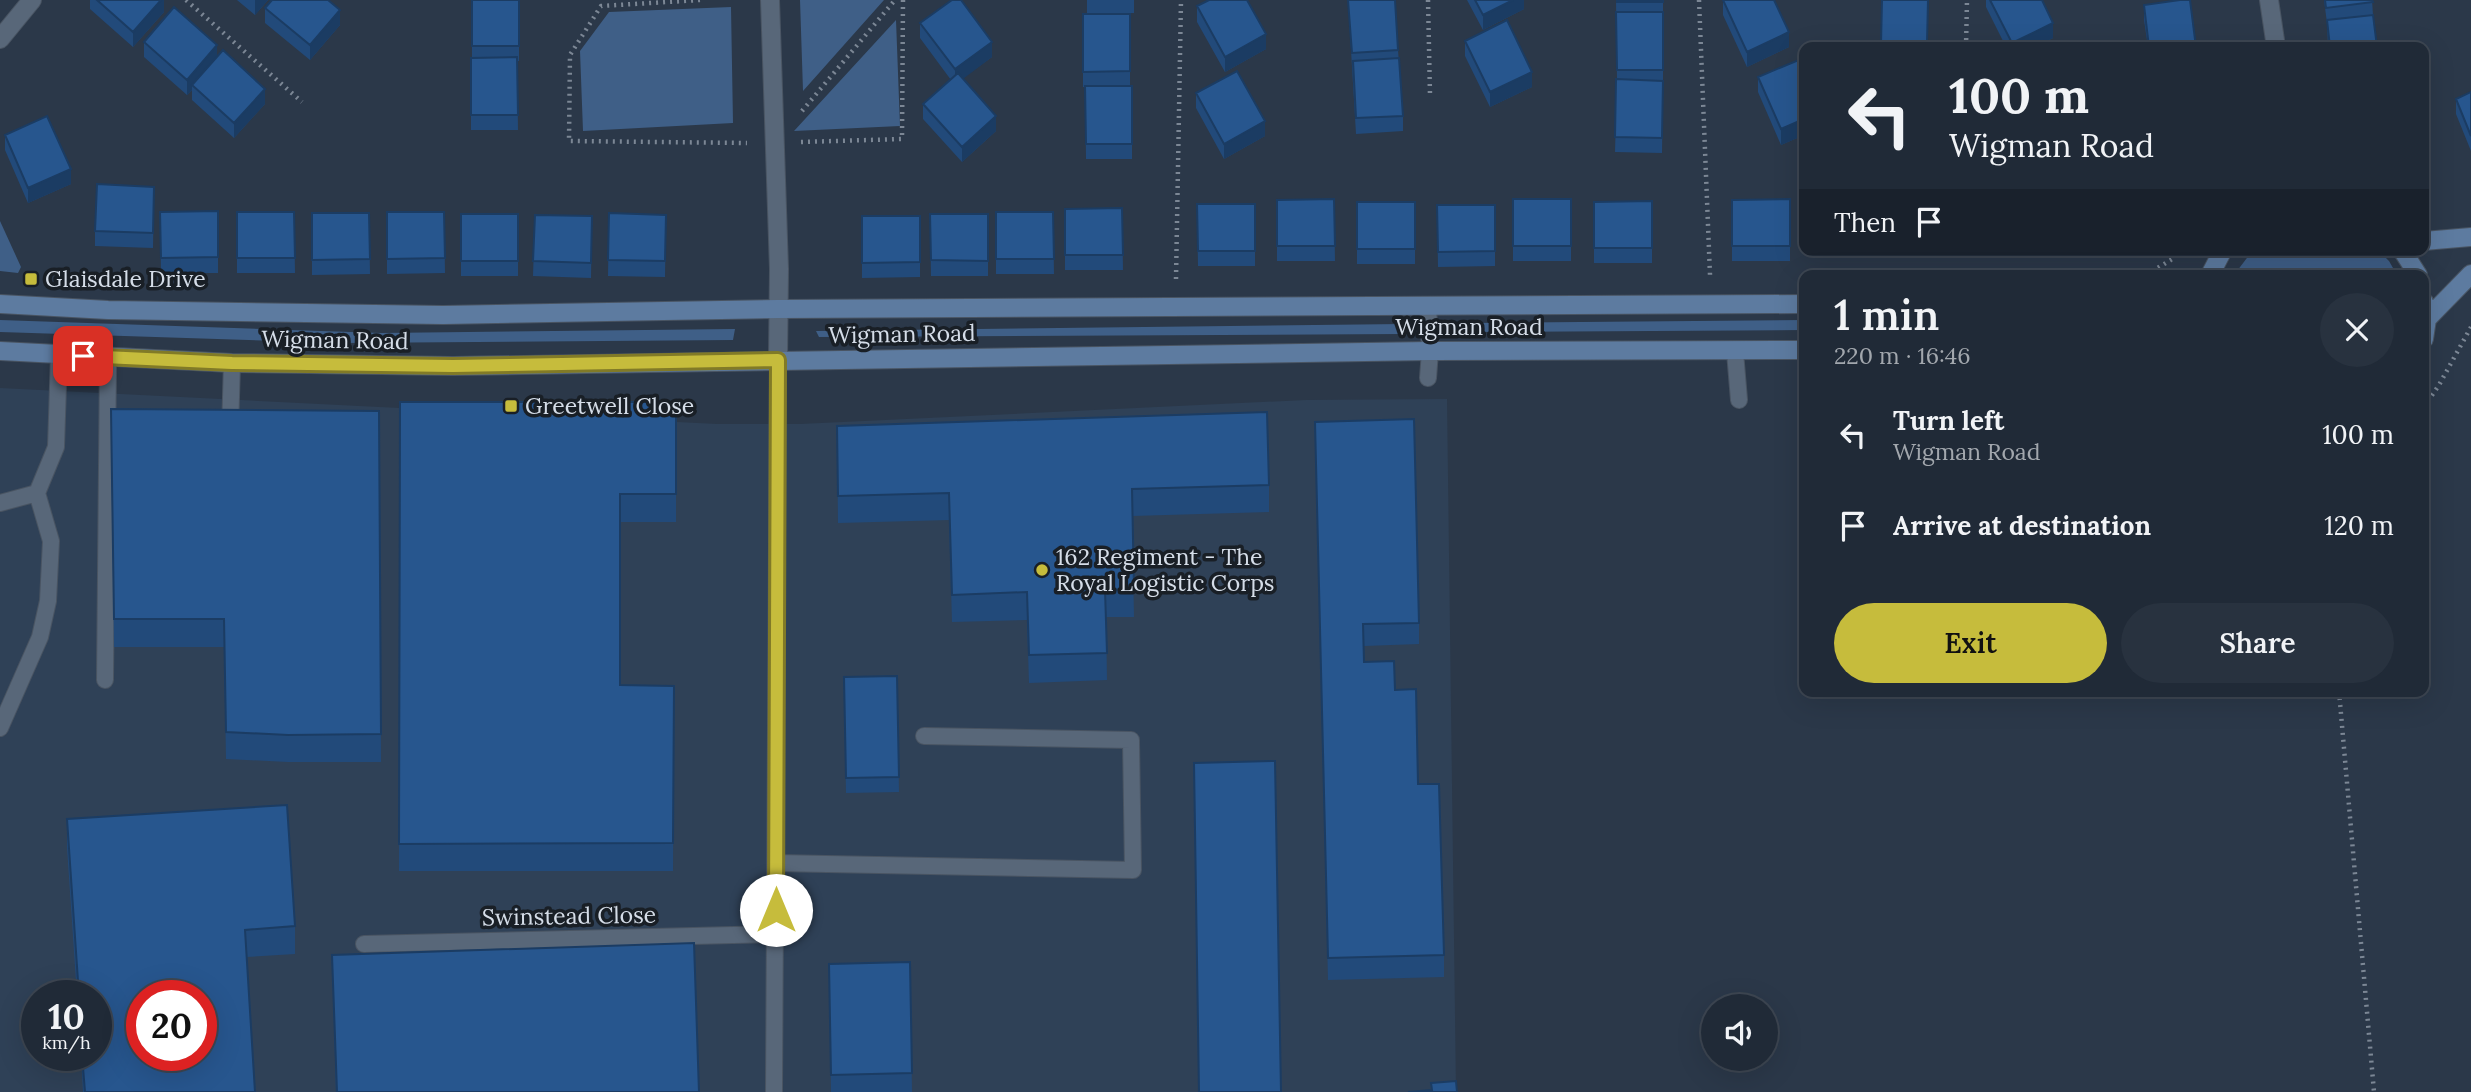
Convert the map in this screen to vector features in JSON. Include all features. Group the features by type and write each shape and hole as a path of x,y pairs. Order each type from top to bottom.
{"street":[{"path":"0,39 32,0"},
{"path":"770,0 779,309 778,360"},
{"path":"2269,0 2275,42"},
{"path":"2429,241 2471,237"},
{"path":"2429,307 2471,274"},
{"name":"Wigman Road","path":"0,304 108,310 443,315 779,309 1799,304"},
{"name":"Wigman Road","path":"0,351 232,363 453,366 1430,351 1799,350"}],"lane":[{"path":"1428,305 1428,378"},
{"path":"1735,352 1739,400"},
{"path":"0,728 40,638 48,601 51,541 37,493 57,447 59,355"},
{"path":"105,680 108,358"},
{"path":"775,1092 778,360"},
{"path":"229,451 232,363"},
{"path":"0,503 37,493"},
{"path":"776,863 1133,870 1131,740 924,736"},
{"name":"Swinstead Close","path":"363,944 776,934"}],"path":[{"path":"186,0 302,102"},
{"path":"700,0 601,5 570,54 569,141 774,143 902,139 903,0"},
{"path":"774,143 895,0"},
{"path":"1176,279 1181,0"},
{"path":"1428,0 1430,95"},
{"path":"1699,0 1710,275"},
{"path":"1966,42 1967,0"},
{"path":"2155,270 2176,256"},
{"path":"2429,400 2471,327"},
{"path":"2340,697 2374,1092"}],"shaded area":[{"path":"800,0 884,0 803,91"},
{"path":"731,7 733,123 583,131 580,51 609,12"},
{"path":"896,20 900,126 794,131"},
{"path":"0,221 21,267 18,273 0,271"},
{"path":"2248,256 2384,256 2394,270 2238,270"},
{"path":"0,320 381,333 735,329 733,340 342,343 0,332"},
{"path":"1799,320 1799,330 1474,332 1473,323"},
{"path":"1403,324 1402,334 819,337 816,331"},
{"path":"0,388 717,424 800,424 1306,400 1447,399 1456,1092 0,1092"}],"building":[{"path":"97,0 161,0 133,32"},
{"path":"272,0 328,0 340,10 310,45 265,8"},
{"path":"472,0 519,0 519,46 472,46"},
{"path":"952,0 961,0 992,42 955,69 920,23"},
{"path":"1209,0 1247,0 1266,34 1225,57 1197,6"},
{"path":"1348,0 1395,0 1398,50 1352,53"},
{"path":"1475,0 1513,0 1483,15"},
{"path":"1663,0 1663,2 1617,2"},
{"path":"1723,0 1774,0 1789,32 1747,52"},
{"path":"1882,0 1928,0 1927,42 1881,42"},
{"path":"1990,0 2042,0 2053,23 2011,42"},
{"path":"2190,0 2195,42 2148,42 2144,5"},
{"path":"2325,0 2372,0 2373,2 2326,8"},
{"path":"174,7 217,45 187,80 144,42"},
{"path":"1616,12 1663,12 1663,70 1617,70"},
{"path":"1083,14 1130,14 1130,71 1083,72"},
{"path":"2373,15 2376,42 2329,42 2327,20"},
{"path":"1507,20 1532,72 1490,92 1465,41"},
{"path":"223,50 265,89 234,123 192,85"},
{"path":"517,57 518,115 471,115 471,58"},
{"path":"1399,58 1403,116 1356,118 1353,61"},
{"path":"1799,60 1799,121 1781,129 1758,77"},
{"path":"1237,71 1265,121 1224,144 1196,93"},
{"path":"958,73 996,116 962,147 923,104"},
{"path":"1616,79 1663,81 1662,138 1615,137"},
{"path":"1085,86 1132,86 1132,144 1086,144"},
{"path":"2471,92 2471,136 2456,99"},
{"path":"47,116 71,169 28,188 5,135"},
{"path":"97,184 154,187 153,233 95,231"},
{"path":"1334,199 1335,246 1277,246 1277,200"},
{"path":"1513,199 1571,199 1571,246 1513,246"},
{"path":"1790,199 1790,246 1732,246 1732,200"},
{"path":"1652,201 1652,248 1594,248 1594,202"},
{"path":"1357,202 1415,202 1415,249 1357,249"},
{"path":"1197,204 1255,204 1255,251 1198,251"},
{"path":"1437,205 1495,205 1495,251 1438,252"},
{"path":"1122,208 1123,255 1065,255 1065,209"},
{"path":"218,211 218,257 161,258 160,212"},
{"path":"237,212 294,212 295,258 237,258"},
{"path":"387,212 444,212 445,258 387,259"},
{"path":"996,212 1053,212 1054,259 996,259"},
{"path":"312,213 369,213 370,259 312,260"},
{"path":"609,213 666,215 665,261 608,260"},
{"path":"461,214 518,214 518,261 461,261"},
{"path":"930,214 988,214 988,261 931,260"},
{"path":"535,215 592,216 591,263 533,261"},
{"path":"862,216 920,216 920,262 862,263"},
{"path":"400,402 676,402 676,494 620,494 620,685 674,686 673,843 399,844"},
{"path":"111,409 379,411 381,734 288,735 226,732 224,619 114,619"},
{"name":"162 Regiment - The Royal Logistic Corps","path":"1267,412 1269,485 1132,489 1134,589 1105,590 1107,653 1029,655 1027,592 952,595 949,493 838,496 837,426"},
{"path":"1414,419 1419,623 1363,624 1364,662 1394,661 1395,690 1416,689 1418,784 1439,784 1444,955 1328,958 1315,422"},
{"path":"897,676 899,777 846,778 844,677"},
{"path":"1275,761 1281,1092 1199,1092 1194,763"},
{"path":"287,805 295,926 245,930 255,1092 85,1092 83,1071 112,1071 112,980 78,980 67,819"},
{"path":"694,943 699,1092 337,1092 332,955"},
{"path":"910,962 912,1073 831,1075 829,964"},
{"path":"1456,1081 1457,1092 1408,1092 1432,1090 1431,1083"}],"place":[{"name":"Glaisdale Drive","path":"31,279"},
{"name":"Greetwell Close","path":"511,406"},
{"name":"162 Regiment - The Royal Logistic Corps","path":"1042,570"}],"route":[{"path":"83,356 232,363 453,366 778,360 776,910"}]}
